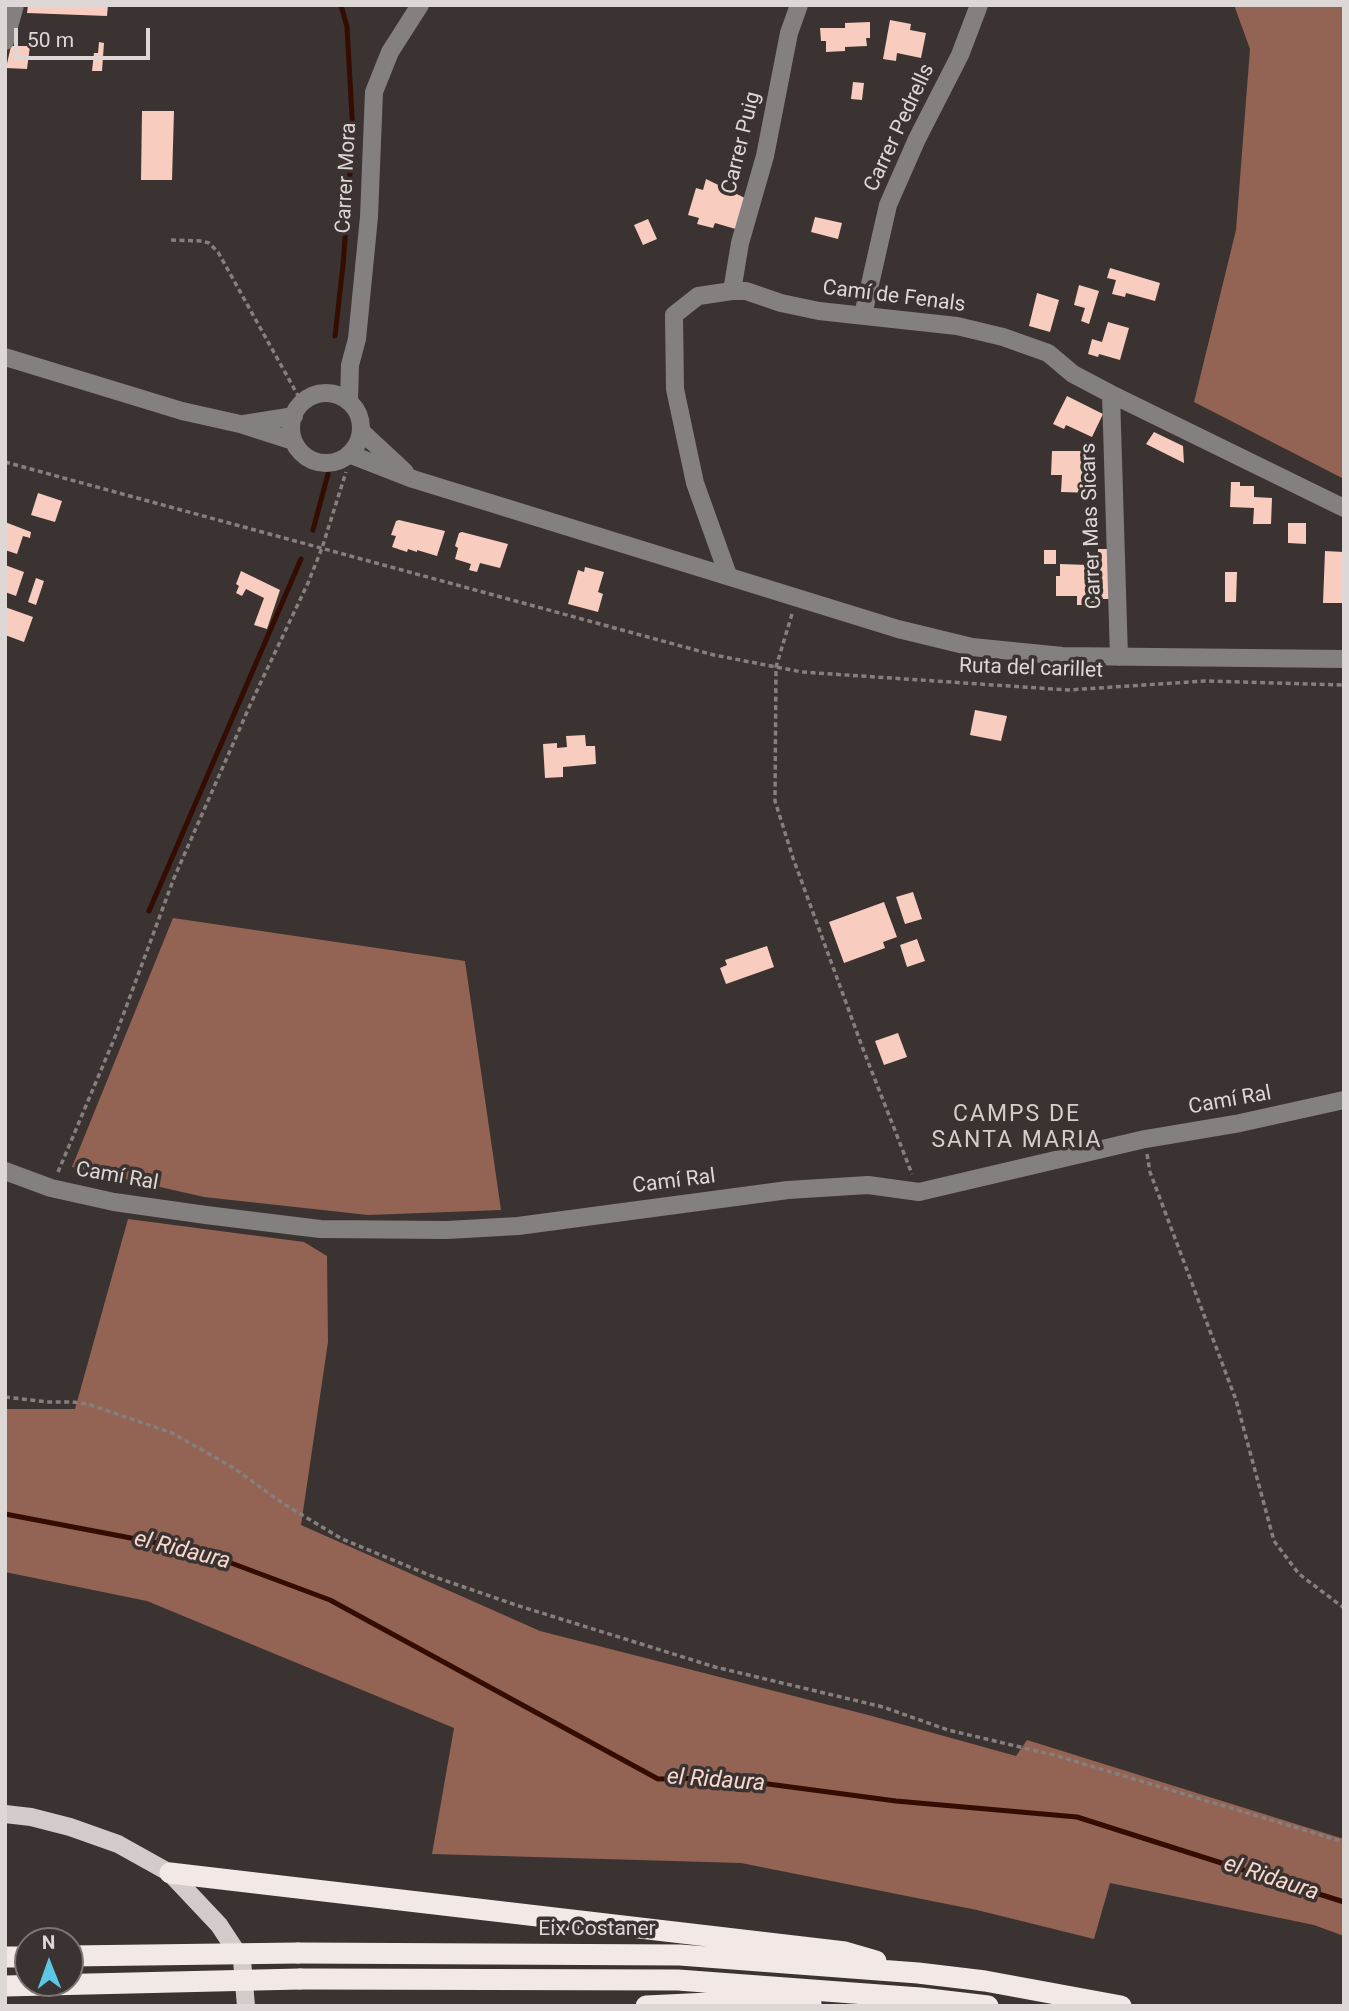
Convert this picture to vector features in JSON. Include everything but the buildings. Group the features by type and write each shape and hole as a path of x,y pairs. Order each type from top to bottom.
{"highway":[{"path":"170,1873 845,1952 918,1973"},
{"name":"Eix Costaner","path":"84,1956 298,1953 680,1955 918,1973 985,1981 1121,2006"},
{"path":"5,1986 300,1979 678,1980 920,1998 988,2006"},
{"path":"646,2006 730,2002 827,2003 920,1998"}],"main road":[{"path":"5,1814 31,1817 70,1827 118,1844 170,1873 219,1925 242,1960 246,2006"}],"street":[{"path":"5,41 15,5"},
{"name":"Carrer Mora","path":"349,402 350,365 357,339 369,217 374,92 390,52 420,5"},
{"name":"Carrer Puig","path":"732,291 740,243 765,156 789,33 799,5"},
{"name":"Carrer Pedrells","path":"863,314 888,205 917,139 960,55 979,5"},
{"name":"Camí de Fenals","path":"728,575 695,483 675,389 674,314 698,296 732,291 747,291 780,303 819,311 957,326 1003,337 1048,353 1073,374 1111,394 1344,508"},
{"path":"5,357 182,411 240,424 293,441"},
{"path":"240,424 298,409 321,394 350,365"},
{"path":"321,394 338,396 349,402 360,418 361,431 357,444 345,457"},
{"name":"Carrer Mas Sicars","path":"1111,394 1119,657"},
{"path":"298,409 291,426 293,441 300,452 310,459 322,463 345,457 898,629 972,648 1062,656 1344,659"},
{"path":"361,431 413,479"},
{"name":"Camí Ral","path":"5,1171 51,1188 114,1202 206,1215 320,1229 447,1230 518,1226 788,1190 868,1185 919,1192 1145,1139 1344,1100"}],"path":[{"path":"171,240 202,241 209,243 218,252 298,409"},
{"path":"51,1188 115,1037 174,878 322,548 346,472 345,457"},
{"name":"Ruta del carillet","path":"5,462 714,655 776,667 1068,690 1205,681 1344,685"},
{"path":"797,596 776,667 775,802 863,1049 919,1192"},
{"path":"1145,1139 1150,1172 1236,1400 1275,1541 1299,1574 1344,1608"},
{"path":"5,1397 88,1404 172,1433 198,1446 342,1539 429,1575 516,1605 715,1667 870,1703 948,1730 1054,1755 1344,1842"}],"shaded area":[{"path":"1234,5 1344,5 1344,479 1194,402 1236,230 1250,49"},
{"path":"173,918 465,961 501,1210 368,1215 204,1197 72,1167"},
{"path":"128,1219 304,1242 327,1256 328,1342 301,1525 540,1631 872,1716 1016,1756 1027,1740 1344,1839 1344,1936 1314,1925 1110,1883 1094,1939 977,1910 741,1863 432,1854 454,1728 147,1601 5,1572 5,1409 75,1409"}],"waterway":[{"path":"335,336 353,134 347,27 341,5"},
{"path":"313,530 328,474"},
{"path":"149,911 301,559"},
{"name":"el Ridaura","path":"5,1514 199,1551 330,1600 658,1779 723,1778 896,1801 1077,1817 1344,1902"}],"district":[{"name":"CAMPS DE SANTA MARIA","path":"1017,1128"}]}
